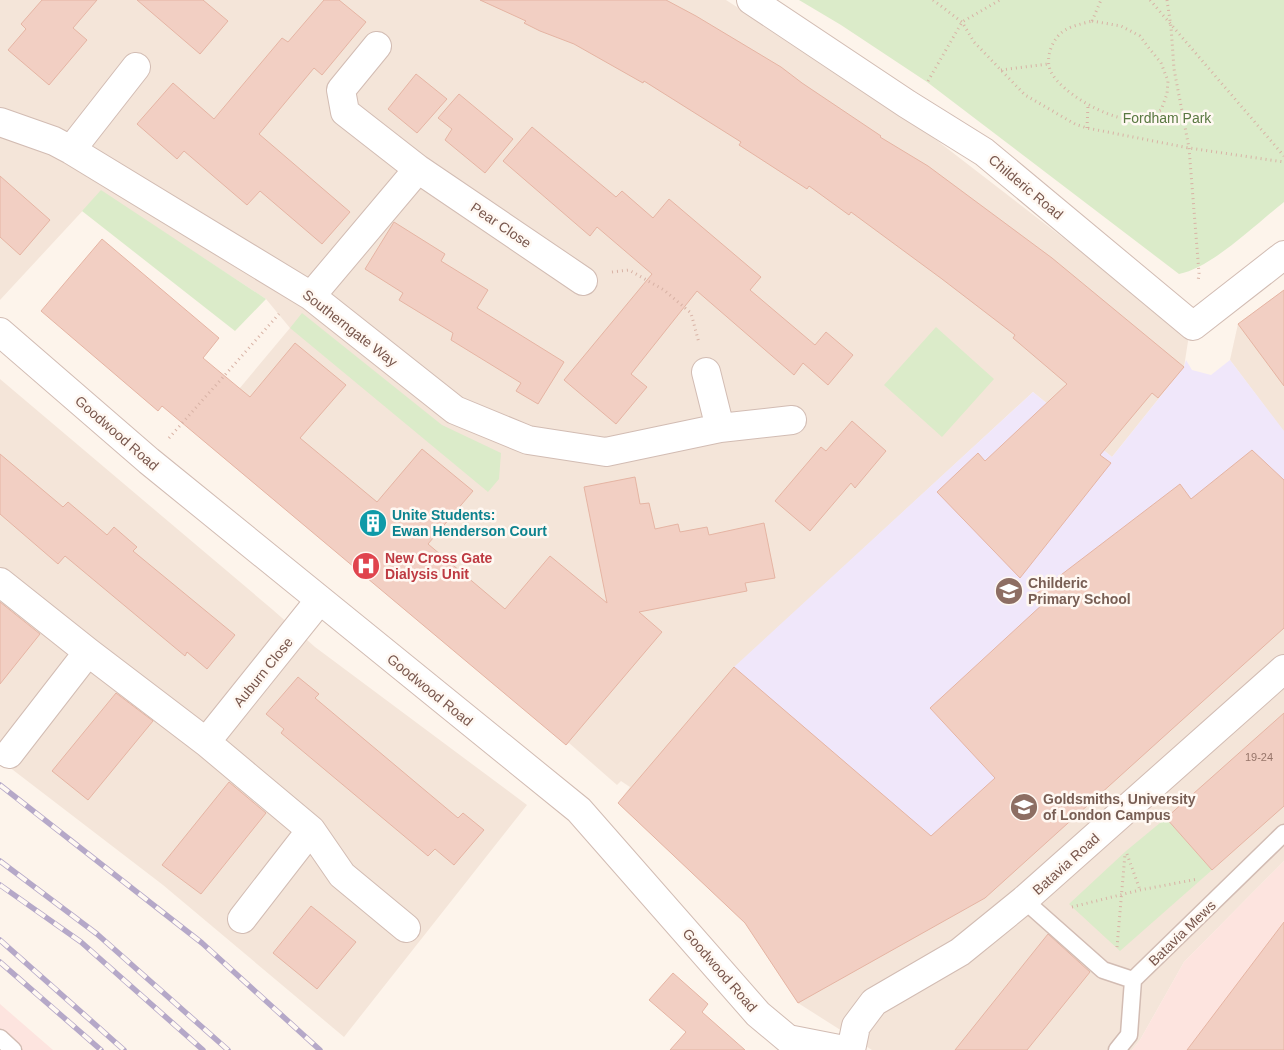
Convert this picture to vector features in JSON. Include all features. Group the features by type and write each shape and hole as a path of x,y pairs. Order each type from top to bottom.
{"street":[{"name":"Childeric Road","path":"751,0 907,104 984,152 1193,326"},
{"name":"Pear Close","path":"376,46 341,90 344,112 418,169 583,281"},
{"path":"72,150 136,67"},
{"name":"Southerngate Way","path":"0,122 54,141 72,150 306,293 456,410 528,440 606,452 720,428 792,420"},
{"path":"306,293 418,169"},
{"path":"1193,326 1284,255"},
{"name":"Goodwood Road","path":"0,332 149,461 580,810 758,1014 788,1039 844,1050"},
{"path":"706,372 720,428"},
{"path":"0,582 206,742 311,830 342,875 406,928"},
{"name":"Auburn Close","path":"206,742 320,601"},
{"path":"9,754 88,652"},
{"name":"Batavia Road","path":"851,1050 856,1026 874,1002 960,952 1024,900 1284,670"},
{"path":"242,919 311,830"}],"lane":[{"name":"Batavia Mews","path":"1133,980 1284,834"},
{"path":"1024,900 1103,970 1133,980 1129,1035 1117,1050"},
{"path":"0,1038 13,1050"}],"path":[{"path":"932,0 962,22 974,42 1026,95 1075,124 1189,148 1284,162"},
{"path":"907,104 925,86 962,22 1000,0"},
{"path":"1092,21 1101,0"},
{"path":"1150,0 1171,27 1284,156"},
{"path":"1167,0 1174,69 1189,148 1199,273 1193,326"},
{"path":"1092,21 1121,26 1140,36 1160,64 1168,81 1167,94 1161,110 1148,117 1129,120 1111,115 1075,97 1051,73 1048,64 1048,56 1060,33 1092,21"},
{"path":"1001,70 1048,64"},
{"path":"1087,128 1088,105"},
{"path":"583,281 606,272 629,270 664,290 691,313 706,372"},
{"path":"149,461 306,293"},
{"path":"1116,953 1126,851 1140,890"},
{"path":"1065,909 1140,890 1204,878"}],"shaded area":[{"path":"0,0 726,0 900,112 1189,335 1184,367 1112,457 1033,392 734,668 1284,515 1284,861 1184,962 1140,1040 1132,1050 872,1050 798,1003 745,923 618,803 630,787 621,781 617,785 569,743 566,745 199,437 290,328 266,299 101,191 0,300"},
{"path":"1284,290 1284,432 1230,360 1238,324"},
{"name":"Childeric Primary School","path":"1186,360 1192,370 1211,375 1230,360 1284,431 1284,515 1116,779 931,836 734,667 1033,392 1112,457 1184,367"},
{"path":"0,379 315,647 527,805 344,1037 163,885 0,760"},
{"path":"1284,861 1284,1050 1132,1050 1140,1040 1184,962"},
{"path":"0,1004 53,1050 0,1050"}],"green space":[{"name":"Fordham Park","path":"799,0 1284,0 1284,202 1220,254 1192,270 1179,274 927,82 841,25"},
{"path":"101,190 266,299 235,331 82,211"},
{"path":"302,313 442,425 501,453 499,479 488,492 290,328"},
{"path":"936,327 994,379 942,437 884,385"},
{"path":"1166,818 1212,870 1120,951 1069,904 1126,851"}],"building":[{"path":"42,0 97,0 73,28 87,40 49,85 8,50 26,29 21,24"},
{"path":"137,0 203,0 228,21 200,54"},
{"path":"324,0 339,0 366,22 322,75 314,68 259,134 350,212 322,244 260,191 247,205 184,151 177,159 137,124 173,83 214,119 282,38 288,42"},
{"path":"480,0 666,0 781,67 880,137 928,166 1052,258 1184,367 1158,398 1152,393 1100,455 1111,463 1020,578 937,492 978,453 985,461 1067,384 1013,338 1015,335 851,212 849,215 809,186 807,189 739,145 741,142 644,81 643,83 574,44 540,31 524,23 526,21"},
{"path":"416,74 447,99 417,133 388,109"},
{"path":"459,94 513,139 485,173 445,140 452,129 438,118"},
{"path":"532,127 616,197 622,191 653,218 669,199 761,277 750,290 815,345 826,332 853,355 828,385 803,363 794,375 697,291 631,374 647,387 616,424 564,380 652,274 597,227 590,236 503,161"},
{"path":"0,176 50,220 20,255 0,237"},
{"path":"394,222 445,254 441,261 488,290 477,308 564,362 538,404 516,391 521,383 451,340 453,333 399,300 403,293 365,269"},
{"path":"102,239 219,338 203,358 250,397 295,343 346,385 300,438 377,502 422,449 473,491 428,544 505,609 550,556 607,603 584,487 635,477 640,504 649,503 655,529 678,524 680,532 707,527 709,535 764,523 775,578 745,583 747,591 639,612 662,632 566,745 162,406 158,411 41,311"},
{"path":"1284,290 1284,386 1238,324"},
{"path":"852,421 886,451 855,488 851,483 810,531 775,501 821,447 826,451"},
{"path":"1252,450 1284,480 1284,628 985,898 798,1003 745,923 618,803 734,667 931,836 995,778 930,708 1044,603 1036,594 1180,484 1191,499"},
{"path":"0,454 63,507 68,502 107,535 114,527 137,547 133,551 235,635 207,669 187,652 185,656 65,556 58,564 0,514"},
{"path":"0,602 40,634 0,684"},
{"path":"298,677 319,694 315,698 458,818 463,813 484,830 454,865 435,849 428,856 281,733 284,729 266,714"},
{"path":"116,693 153,721 88,800 52,771"},
{"path":"1284,713 1284,806 1212,870 1166,818"},
{"path":"229,782 266,813 201,894 162,865"},
{"path":"311,906 356,942 317,989 273,953"},
{"path":"1284,922 1284,1050 1187,1050"},
{"path":"1048,934 1090,972 1027,1050 955,1050"},
{"path":"673,973 708,1004 702,1012 745,1050 670,1050 686,1032 649,1000"}],"railway":[{"path":"0,785 202,943 320,1050"},
{"path":"0,861 97,934 228,1050"},
{"path":"0,885 81,942 203,1050"},
{"path":"0,940 124,1050"},
{"path":"0,962 101,1050"}],"place":[{"name":"Unite Students: Ewan Henderson Court","path":"373,523"},
{"name":"New Cross Gate Dialysis Unit","path":"366,566"},
{"name":"Childeric Primary School","path":"1009,591"},
{"name":"Goldsmiths, University of London Campus","path":"1024,807"}]}
